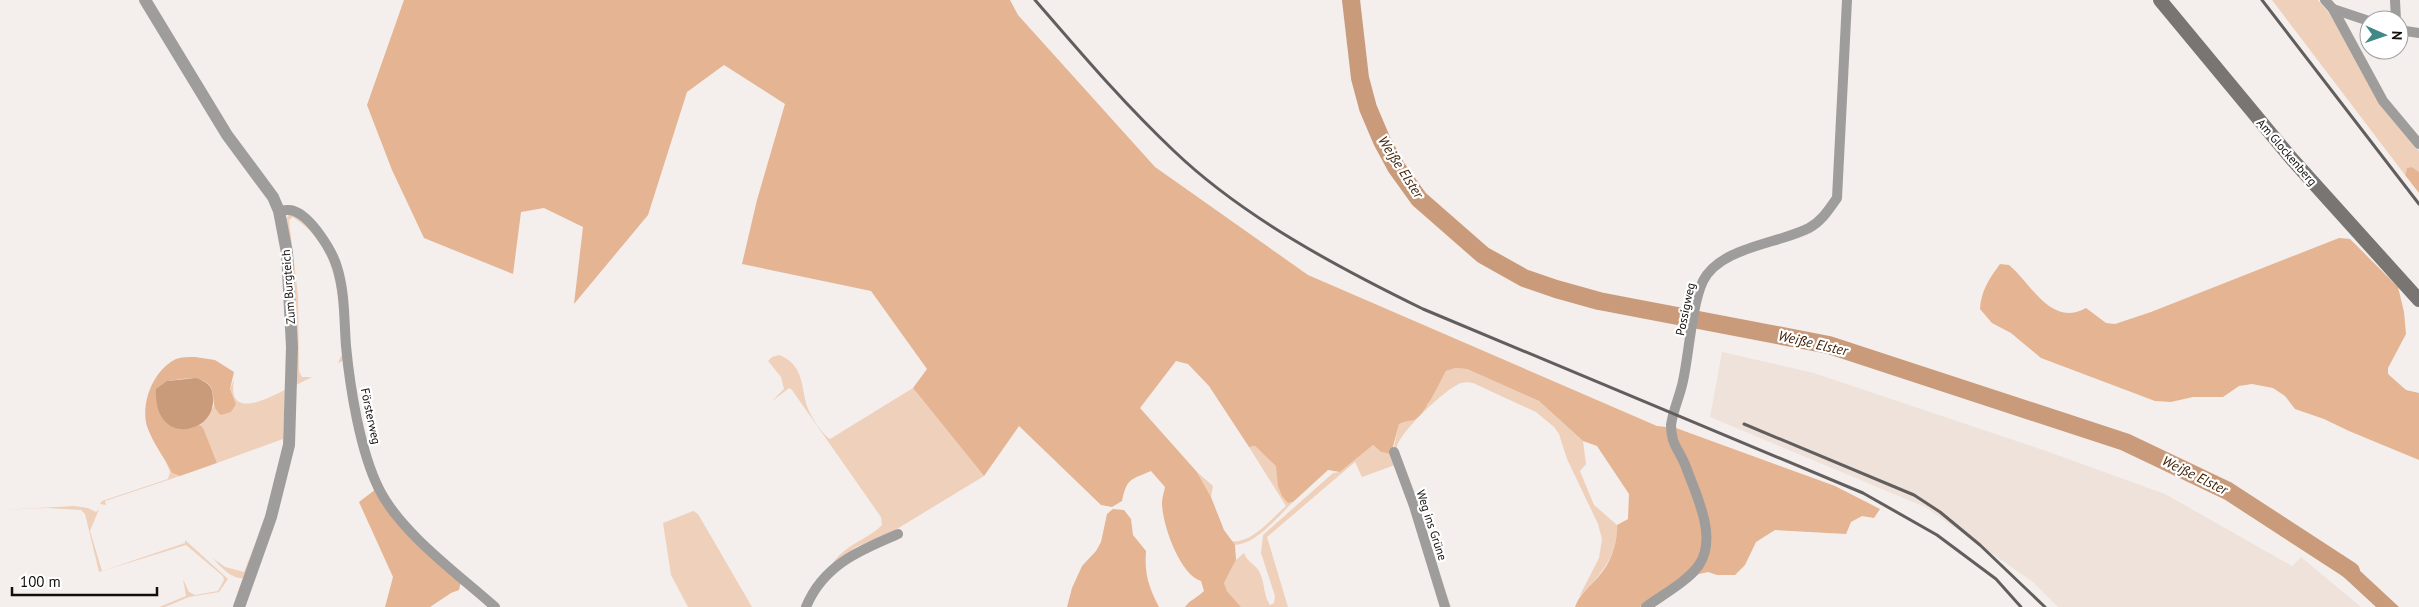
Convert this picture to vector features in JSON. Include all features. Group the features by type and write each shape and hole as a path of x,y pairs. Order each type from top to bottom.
{"main road":[{"name":"Am Glockenberg","path":"2160,0 2291,158 2419,300"}],"street":[{"name":"Zum Burgteich","path":"145,0 227,135 269,191 279,211 287,253 292,347 289,445 271,517 239,607"},
{"name":"Possigweg","path":"1646,607 1687,577 1698,566 1706,551 1707,538 1704,521 1686,466 1673,441 1671,426 1691,342 1698,296 1708,274 1726,258 1809,228 1822,218 1837,198 1847,0"},
{"path":"2325,0 2333,9 2369,78 2383,100 2419,144"},
{"path":"2333,9 2359,18"},
{"name":"Försterweg","path":"279,211 290,210 305,218 324,242 337,266 342,291 346,348 360,435 379,489 400,521 495,607"},
{"name":"Weg ins Grüne","path":"1394,452 1445,607"},
{"path":"806,607 827,576 846,558 898,534"}],"shaded area":[{"path":"404,0 1010,0 1018,15 1155,167 1308,275 1657,426 1676,428 1835,486 1880,509 1874,518 1862,516 1851,522 1846,534 1775,530 1756,542 1745,565 1735,575 1717,575 1708,572 1699,574 1687,583 1662,592 1640,607 1575,607 1610,559 1616,538 1617,525 1628,519 1629,494 1597,446 1583,441 1539,401 1467,369 1455,368 1446,371 1423,412 1414,420 1399,424 1391,454 1381,452 1373,445 1340,472 1328,470 1293,502 1288,503 1282,496 1278,486 1276,466 1255,446 1249,447 1209,386 1188,364 1176,361 1140,408 1197,472 1211,497 1224,530 1235,545 1236,560 1224,583 1227,591 1241,607 1185,607 1204,591 1201,581 1193,577 1186,569 1174,548 1163,512 1162,501 1165,487 1151,471 1130,481 1122,501 1112,507 1101,505 1019,426 984,476 913,388 927,369 871,291 742,264 757,200 785,104 724,65 687,92 648,215 574,304 583,227 544,208 521,212 513,274 424,238 392,170 367,105"},
{"path":"2272,0 2318,0 2329,13 2394,121 2419,151 2419,172 2412,167 2407,168 2405,175"},
{"path":"2412,167 2419,172 2419,193 2405,175 2407,168"},
{"path":"289,214 304,222 318,235 329,251 336,267 341,289 348,375 362,441 376,489 374,490 358,435 345,360 338,363 343,352 340,314 338,295 329,260 309,230 293,217 289,220 298,295 299,371 302,377 312,377 296,385 294,283 285,221"},
{"path":"2339,238 2350,239 2398,287 2404,312 2406,334 2388,368 2388,374 2406,390 2419,393 2419,460 2324,419 2295,409 2285,396 2273,388 2252,384 2239,386 2223,397 2193,397 2171,402 2155,401 2041,358 2011,333 1992,323 1980,309 1982,296 1992,275 2000,264 2009,265 2052,308 2062,312 2074,313 2086,308 2106,323 2115,324 2151,312"},
{"path":"1722,352 1814,373 2046,451 2165,494 2292,566 2301,557 2361,607 2058,607 2033,582 1925,507 1710,417"},
{"path":"779,355 792,363 796,369 810,412 819,428 830,439 913,388 984,476 892,532 856,547 836,564 833,563 844,551 882,525 881,517 792,390 789,388 771,402 784,389 781,377 768,361 772,357"},
{"path":"195,357 215,360 234,372 230,389 236,404 231,412 221,415 215,408 211,388 207,383 202,380 188,378 167,381 189,429 200,425 203,428 217,463 180,476 172,473 153,441 148,429 145,409 150,389 161,371 176,359"},
{"path":"1455,368 1467,369 1539,401 1583,441 1586,464 1580,471 1594,505 1617,525 1617,536 1615,546 1606,565 1594,582 1579,597 1599,558 1602,539 1598,524 1567,459 1559,434 1554,427 1536,412 1473,383 1465,382 1445,393 1424,412 1406,432 1397,447 1451,607 1447,607 1394,447 1399,423 1428,405 1432,393 1446,371"},
{"path":"196,378 207,383 211,388 213,399 211,411 205,421 195,427 184,429 173,427 164,420 158,408 156,389 167,381"},
{"path":"234,379 233,392 236,400 243,403 260,401 285,390 283,439 217,463 200,425 214,406 217,412 236,404 230,389"},
{"path":"1373,445 1381,452 1391,454 1395,465 1362,477 1355,462 1267,537 1288,607 1241,607 1227,591 1224,583 1236,560 1244,553 1259,571 1270,605 1274,603 1275,596 1261,553 1263,535 1333,473 1340,472"},
{"path":"1255,446 1277,466 1277,477 1288,503 1293,502 1259,535 1251,540 1235,545 1231,541 1239,541 1254,535 1286,506 1249,447"},
{"path":"165,460 172,473 180,476 105,501 106,505 100,504 102,501 168,479 170,472"},
{"path":"1197,472 1213,486 1211,497"},
{"path":"376,489 461,581 459,590 430,607 385,607 393,577 359,502"},
{"path":"74,506 88,508 96,512 99,509 90,531 102,571 185,543 185,540 228,579 219,592 189,597 165,607 159,607 186,596 183,579 189,592 195,595 218,591 224,580 223,576 186,545 99,572 85,514 81,510 46,508 0,510"},
{"path":"1113,509 1124,510 1131,519 1133,535 1146,551 1148,580 1159,607 1067,607 1072,588 1082,566 1096,551 1101,542 1107,514"},
{"path":"693,511 698,514 752,607 688,607 671,575 663,523"},
{"path":"254,546 243,578 230,574 211,557 225,567 244,572"},
{"path":"2343,555 2399,607 2376,607 2336,570 2331,558"}],"waterway":[{"name":"Weiße Elster","path":"1351,0 1360,78 1368,108 1382,141 1396,167 1419,199 1483,255 1524,278 1556,289 1599,301 1829,345 2125,442 2228,491 2351,571"}],"railway":[{"path":"1035,0 1120,96 1174,151 1230,198 1292,239 1358,276 1423,309 1863,493 1937,535 1996,579 2021,607"},
{"path":"2262,0 2419,204"},
{"path":"1744,424 1914,495 1940,512 1980,545 2045,607"}]}
